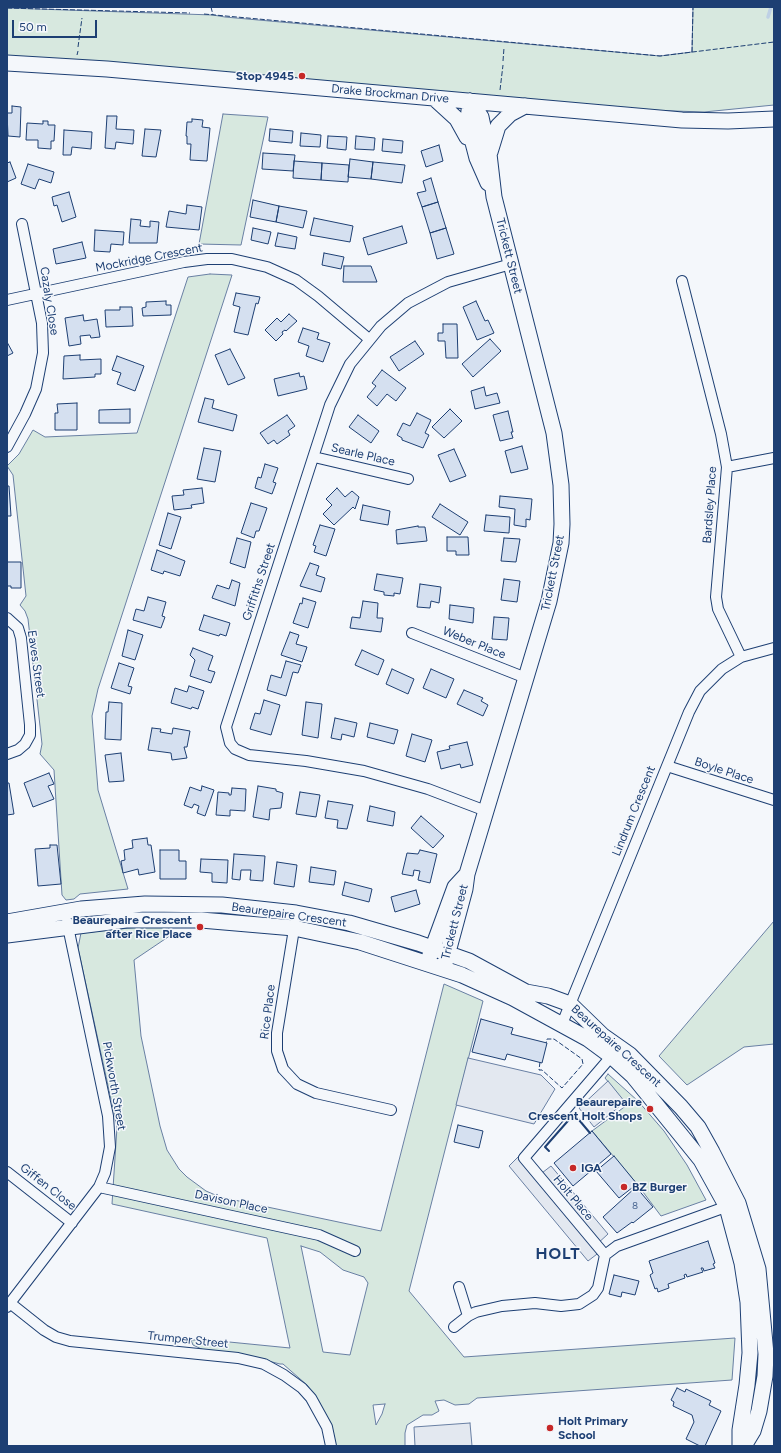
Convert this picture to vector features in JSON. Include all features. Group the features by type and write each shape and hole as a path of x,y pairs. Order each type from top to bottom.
{"street":[{"name":"Drake Brockman Drive","path":"7,63 107,69 682,120 774,119"},
{"path":"434,98 458,121 483,156 498,126 510,114 525,106"},
{"name":"Trickett Street","path":"443,969 465,889 467,874 550,601 558,562 562,524 562,485 554,433 483,156 468,120 470,101"},
{"name":"Cazaly Close","path":"7,447 31,402 41,368 43,338 37,294 22,224"},
{"name":"Mockridge Crescent","path":"7,300 184,262 207,259 232,259 267,267 296,280 318,296 369,339"},
{"name":"Griffiths Street","path":"486,811 428,789 364,771 313,762 249,755 235,749 227,735 228,721 330,405 350,364 369,339 394,314 425,293 448,282 511,264"},
{"name":"Bardsley Place","path":"682,281 721,434 727,468 716,597 718,609 741,657"},
{"name":"Searle Place","path":"314,457 408,479"},
{"path":"727,468 774,458"},
{"name":"Eaves Street","path":"7,618 18,628 21,638 30,725 30,735 25,744 18,750 7,754"},
{"name":"Weber Place","path":"412,633 526,678"},
{"name":"Lindrum Crescent","path":"562,1024 689,712 700,692 722,669 741,657 774,648"},
{"name":"Boyle Place","path":"667,766 774,800"},
{"name":"Trickett Street","path":"427,963 455,887 467,874"},
{"name":"Beaurepaire Crescent","path":"7,922 65,911 125,905 190,904 230,906 296,913 349,923 432,948 469,961 526,992 548,996 570,1004 603,1036 633,1076 689,1144 733,1205 758,1269 770,1355 759,1411 753,1431 744,1446"},
{"name":"Pickworth Street","path":"8,1305 99,1187 108,1160 111,1132 65,911"},
{"name":"Rice Place","path":"296,913 277,1033 277,1051 283,1069 297,1084 316,1093 391,1110"},
{"name":"Beaurepaire Crescent","path":"7,935 68,926 126,920 201,920 294,928 360,942 462,975 513,998 615,1052"},
{"name":"Holt Place","path":"605,1256 524,1158 615,1052"},
{"name":"Giffen Close","path":"7,1172 72,1223"},
{"name":"Davison Place","path":"99,1187 319,1235 355,1251"},
{"path":"454,1328 468,1316 485,1310 519,1304 570,1306 579,1304 593,1295 598,1288 605,1256 617,1246 733,1205"},
{"name":"Beaurepaire Crescent","path":"733,1205 746,1284 750,1353 740,1430 740,1446"},
{"path":"459,1287 468,1316"},
{"name":"Trumper Street","path":"8,1305 56,1337 70,1341 238,1358 264,1364 284,1375 302,1388 311,1398 327,1428 331,1446"},
{"path":"750,1353 770,1355"}],"shaded area":[{"path":"693,7 774,7 774,105 704,112 525,106 7,63 7,8 213,15 660,56 692,52"},
{"path":"223,114 268,117 241,245 199,244"},
{"path":"210,274 232,275 98,689 92,716 98,790 128,889 80,894 74,899 66,900 62,895 54,770 40,754 42,744 28,619 25,611 20,605 26,596 13,475 7,466 19,454 33,430 45,437 137,433 188,277"},
{"path":"774,921 774,1044 744,1047 687,1085 659,1056"},
{"path":"149,926 165,927 171,935 134,960 141,1036 160,1126 167,1150 179,1169 187,1177 206,1191 220,1197 381,1231 444,984 483,1001 409,1291 464,1357 735,1338 732,1380 477,1398 469,1404 455,1405 444,1400 435,1401 439,1411 432,1415 423,1415 407,1425 405,1433 405,1446 333,1446 328,1419 307,1385 283,1364 245,1355 208,1352 193,1345 191,1340 209,1340 290,1348 267,1238 112,1204 117,1127 78,948 81,933","holes":["301,1246 320,1252 343,1270 364,1277 368,1283 350,1355 323,1352","385,1404 382,1414 376,1425 373,1405"]},
{"path":"468,1058 541,1075 555,1089 534,1124 456,1105"},
{"path":"608,1074 638,1101 664,1131 687,1165 706,1200 661,1216 637,1184 592,1131 627,1105 605,1078"},
{"path":"608,1081 625,1102 594,1127 579,1108"},
{"path":"520,1155 538,1176 551,1166 608,1234 596,1245 601,1251 588,1261 509,1166"},
{"path":"470,1423 472,1446 415,1446 414,1427"}],"building":[{"path":"12,106 21,107 20,137 8,136 7,113 12,113"},
{"path":"107,116 117,116 116,129 134,130 133,144 116,142 115,149 105,148"},
{"path":"192,119 203,120 202,127 210,128 207,161 190,160 191,144 187,144 186,136 187,122 192,122"},
{"path":"43,121 48,121 48,125 55,125 54,141 51,141 51,149 38,148 38,140 26,140 27,123 43,124"},
{"path":"145,129 161,130 156,157 142,156"},
{"path":"270,129 293,131 292,143 269,141"},
{"path":"64,130 92,132 91,149 72,147 71,155 63,155"},
{"path":"301,133 321,135 320,147 300,146"},
{"path":"328,136 347,137 346,150 327,148"},
{"path":"356,136 375,138 374,150 355,149"},
{"path":"383,139 403,141 402,153 382,151"},
{"path":"439,145 443,161 426,167 421,151"},
{"path":"263,153 295,155 293,171 262,169"},
{"path":"350,159 373,162 371,179 348,177"},
{"path":"294,161 322,163 321,180 293,178"},
{"path":"10,162 16,178 7,182 7,163"},
{"path":"373,162 405,165 402,183 371,179"},
{"path":"322,163 349,165 348,182 321,180"},
{"path":"28,164 54,172 51,183 39,179 35,189 21,184"},
{"path":"431,178 438,202 422,207 417,193 426,191 423,181"},
{"path":"69,192 76,217 62,222 57,205 54,206 52,197"},
{"path":"253,200 279,206 276,222 250,217"},
{"path":"438,202 446,228 430,233 422,207"},
{"path":"187,205 202,207 199,230 166,227 169,211 186,214"},
{"path":"279,206 307,211 303,228 276,222"},
{"path":"314,218 353,226 350,242 310,235"},
{"path":"131,219 141,220 140,226 150,227 150,221 159,222 157,243 129,243"},
{"path":"402,226 407,243 368,255 363,238"},
{"path":"253,228 271,232 268,244 251,240"},
{"path":"446,228 454,254 437,259 430,233"},
{"path":"95,230 124,232 123,245 111,244 110,252 94,251"},
{"path":"278,233 297,237 295,249 275,246"},
{"path":"82,242 86,258 56,264 53,249"},
{"path":"324,253 344,257 341,269 322,265"},
{"path":"344,266 371,266 377,282 343,282"},
{"path":"236,293 260,297 258,304 256,303 248,335 234,332 240,307 233,305"},
{"path":"166,301 166,305 171,305 171,315 143,316 142,308 146,307 146,302"},
{"path":"476,301 485,321 488,320 494,333 477,340 463,307"},
{"path":"120,307 132,307 133,326 106,327 105,310 120,310"},
{"path":"289,314 297,321 286,331 285,330 282,332 283,334 276,341 265,330 277,318 281,322"},
{"path":"83,315 84,321 97,319 100,337 91,338 90,335 80,336 81,344 69,346 65,318"},
{"path":"443,324 457,324 458,358 446,358 445,341 438,341 438,333 443,333"},
{"path":"303,328 319,333 317,339 330,343 323,362 306,356 309,346 298,342"},
{"path":"490,339 501,351 473,377 462,364"},
{"path":"415,341 424,354 399,371 390,357"},
{"path":"7,342 13,353 7,356"},
{"path":"230,349 245,378 228,385 215,355"},
{"path":"80,355 80,360 101,359 101,374 95,374 95,377 63,379 64,356"},
{"path":"117,356 144,366 135,391 117,384 121,373 112,370"},
{"path":"382,370 406,388 396,401 387,394 377,406 367,397 376,386 372,383"},
{"path":"299,373 300,377 304,376 307,389 278,396 274,379"},
{"path":"484,387 486,396 497,393 500,403 475,409 471,391"},
{"path":"205,398 214,400 212,408 237,415 233,431 198,422"},
{"path":"77,403 77,430 55,430 55,413 58,413 57,404"},
{"path":"130,409 130,423 99,423 99,410"},
{"path":"450,409 462,421 444,438 432,427"},
{"path":"508,411 513,438 500,441 493,415"},
{"path":"417,413 431,420 425,433 429,435 423,448 402,440 402,438 397,435 403,423 410,426"},
{"path":"287,415 295,426 288,431 290,435 277,444 274,440 268,444 260,433"},
{"path":"358,415 379,431 371,443 349,427"},
{"path":"522,446 528,469 511,473 505,451"},
{"path":"204,448 221,451 215,482 197,479"},
{"path":"454,449 466,476 450,482 438,455"},
{"path":"265,464 278,468 273,482 276,483 272,494 255,488 258,477 261,478"},
{"path":"7,486 9,486 11,516 7,516"},
{"path":"202,488 204,503 191,505 192,508 174,510 172,496 184,495 183,490"},
{"path":"337,488 345,497 352,491 359,497 355,509 353,507 334,525 323,514 332,505 326,499"},
{"path":"500,496 532,499 530,520 526,519 526,527 514,525 515,509 499,507"},
{"path":"251,503 267,508 259,531 256,531 254,538 241,533"},
{"path":"440,504 468,522 460,535 432,517"},
{"path":"363,505 390,511 388,525 360,520"},
{"path":"168,513 181,517 171,549 159,545"},
{"path":"486,515 510,517 509,533 484,531"},
{"path":"320,525 335,529 326,556 314,552 316,546 313,545"},
{"path":"418,526 425,527 427,541 397,544 396,530"},
{"path":"447,537 468,537 469,555 456,555 456,551 447,551"},
{"path":"237,538 251,542 245,568 230,563"},
{"path":"504,538 520,539 516,562 501,561"},
{"path":"157,550 185,561 180,576 164,571 163,574 151,570"},
{"path":"7,562 21,562 21,588 11,588 11,586 7,586"},
{"path":"310,563 319,566 316,575 325,578 321,592 300,586"},
{"path":"377,574 403,578 400,594 394,593 394,596 384,595 384,592 374,590"},
{"path":"504,579 520,581 517,602 501,600"},
{"path":"232,580 240,583 235,606 212,598 217,585 229,589"},
{"path":"420,584 441,587 439,603 431,601 430,608 417,607"},
{"path":"148,597 166,602 162,616 165,617 161,628 133,620 136,609 144,611"},
{"path":"303,598 316,602 308,628 293,623 300,603 302,604"},
{"path":"363,601 378,603 377,618 383,618 381,632 350,628 352,617 360,618"},
{"path":"450,605 474,608 473,623 449,619"},
{"path":"204,615 230,623 226,636 220,634 219,636 199,630"},
{"path":"494,617 509,618 507,640 492,639"},
{"path":"128,630 143,635 135,660 122,656"},
{"path":"290,632 299,635 296,644 307,647 302,662 281,655"},
{"path":"193,648 213,656 208,670 215,672 211,683 190,676 195,660 190,655"},
{"path":"362,650 384,660 378,675 355,665"},
{"path":"286,661 301,665 298,673 293,672 286,696 267,690 271,675 281,678"},
{"path":"119,663 134,668 128,686 132,687 130,694 111,688"},
{"path":"392,669 414,679 408,694 386,684"},
{"path":"431,669 454,679 446,698 423,688"},
{"path":"189,686 204,691 198,709 192,707 191,709 171,703 175,688 187,692"},
{"path":"464,690 483,698 481,701 488,705 483,716 457,704"},
{"path":"264,700 280,705 271,735 250,729 255,713 260,714"},
{"path":"109,702 122,703 121,740 105,739 106,712 108,712"},
{"path":"306,702 322,704 318,738 302,735"},
{"path":"335,718 357,723 354,737 342,734 341,740 331,738"},
{"path":"370,723 398,730 394,744 367,737"},
{"path":"152,728 161,729 160,732 172,734 173,728 190,731 187,747 184,747 187,758 172,760 171,753 148,750"},
{"path":"412,734 432,740 425,762 406,756"},
{"path":"467,742 473,765 461,768 460,764 441,769 437,752 450,749 449,746"},
{"path":"121,753 124,781 109,782 105,755"},
{"path":"49,773 54,784 48,786 54,799 33,807 24,783"},
{"path":"7,783 9,783 14,814 7,815"},
{"path":"202,786 214,790 205,816 197,813 199,806 194,804 192,808 184,805 190,787 201,791"},
{"path":"258,786 276,789 276,791 283,793 281,808 270,809 269,820 253,817"},
{"path":"232,788 246,789 245,811 230,810 230,816 216,815 218,792 229,793 229,795 231,795"},
{"path":"300,792 320,795 316,817 296,814"},
{"path":"328,801 353,805 347,829 337,828 338,820 325,818"},
{"path":"370,806 395,812 393,826 367,821"},
{"path":"421,816 444,836 433,848 411,828"},
{"path":"147,838 148,845 151,845 155,872 139,875 138,869 123,873 121,861 125,860 124,850 133,848 132,840"},
{"path":"50,845 57,845 61,884 38,886 35,849 50,848"},
{"path":"160,850 179,850 179,861 186,861 186,879 160,879"},
{"path":"420,850 437,854 430,883 418,880 420,871 414,870 413,876 402,874 407,853 418,854"},
{"path":"234,854 265,856 263,881 250,880 251,870 241,870 240,880 232,879"},
{"path":"201,859 228,860 227,883 212,882 212,873 200,872"},
{"path":"277,862 297,865 294,887 274,884"},
{"path":"311,867 336,871 334,885 309,882"},
{"path":"345,882 372,889 369,902 342,895"},
{"path":"416,890 420,904 395,912 391,897"},
{"path":"481,1019 513,1028 511,1034 547,1043 542,1063 507,1054 505,1060 472,1052"},
{"path":"458,1125 483,1131 479,1148 454,1142"},
{"path":"592,1131 611,1154 573,1186 554,1163"},
{"path":"614,1156 637,1184 619,1198 596,1171"},
{"path":"636,1187 653,1207 633,1223 632,1222 617,1233 603,1217"},
{"path":"708,1241 715,1263 713,1264 715,1268 704,1271 703,1268 701,1268 703,1272 687,1277 686,1274 684,1275 685,1278 668,1284 669,1288 658,1292 657,1288 655,1289 650,1275 653,1273 649,1261"},
{"path":"614,1275 639,1281 635,1295 622,1292 621,1297 609,1294"},
{"path":"677,1388 685,1392 686,1389 711,1401 709,1405 721,1411 705,1446 700,1446 686,1439 694,1422 692,1415 673,1406 674,1402 671,1400"}],"waterway":[{"path":"768,17 771,7"}],"fence":[{"path":"211,7 213,15"},
{"path":"692,52 693,7"},
{"path":"7,8 190,13"},
{"path":"204,14 660,56 774,42"},
{"path":"78,47 82,18"},
{"path":"503,61 504,48"},
{"path":"77,55 78,51"},
{"path":"500,90 503,65"},
{"path":"540,1062 539,1070 542,1070 562,1088 583,1064 582,1059 554,1039 547,1039 546,1043"}],"wall":[{"path":"549,1151 545,1147 574,1114 590,1133"}],"place":[{"name":"Stop 4945","path":"302,76"},
{"name":"Beaurepaire Crescent after Rice Place","path":"200,927"},
{"name":"Beaurepaire Crescent Holt Shops","path":"650,1109"},
{"name":"IGA","path":"573,1168"},
{"name":"BZ Burger","path":"624,1187"},
{"name":"Holt Primary School","path":"550,1428"}],"district":[{"name":"HOLT","path":"558,1254"}]}
